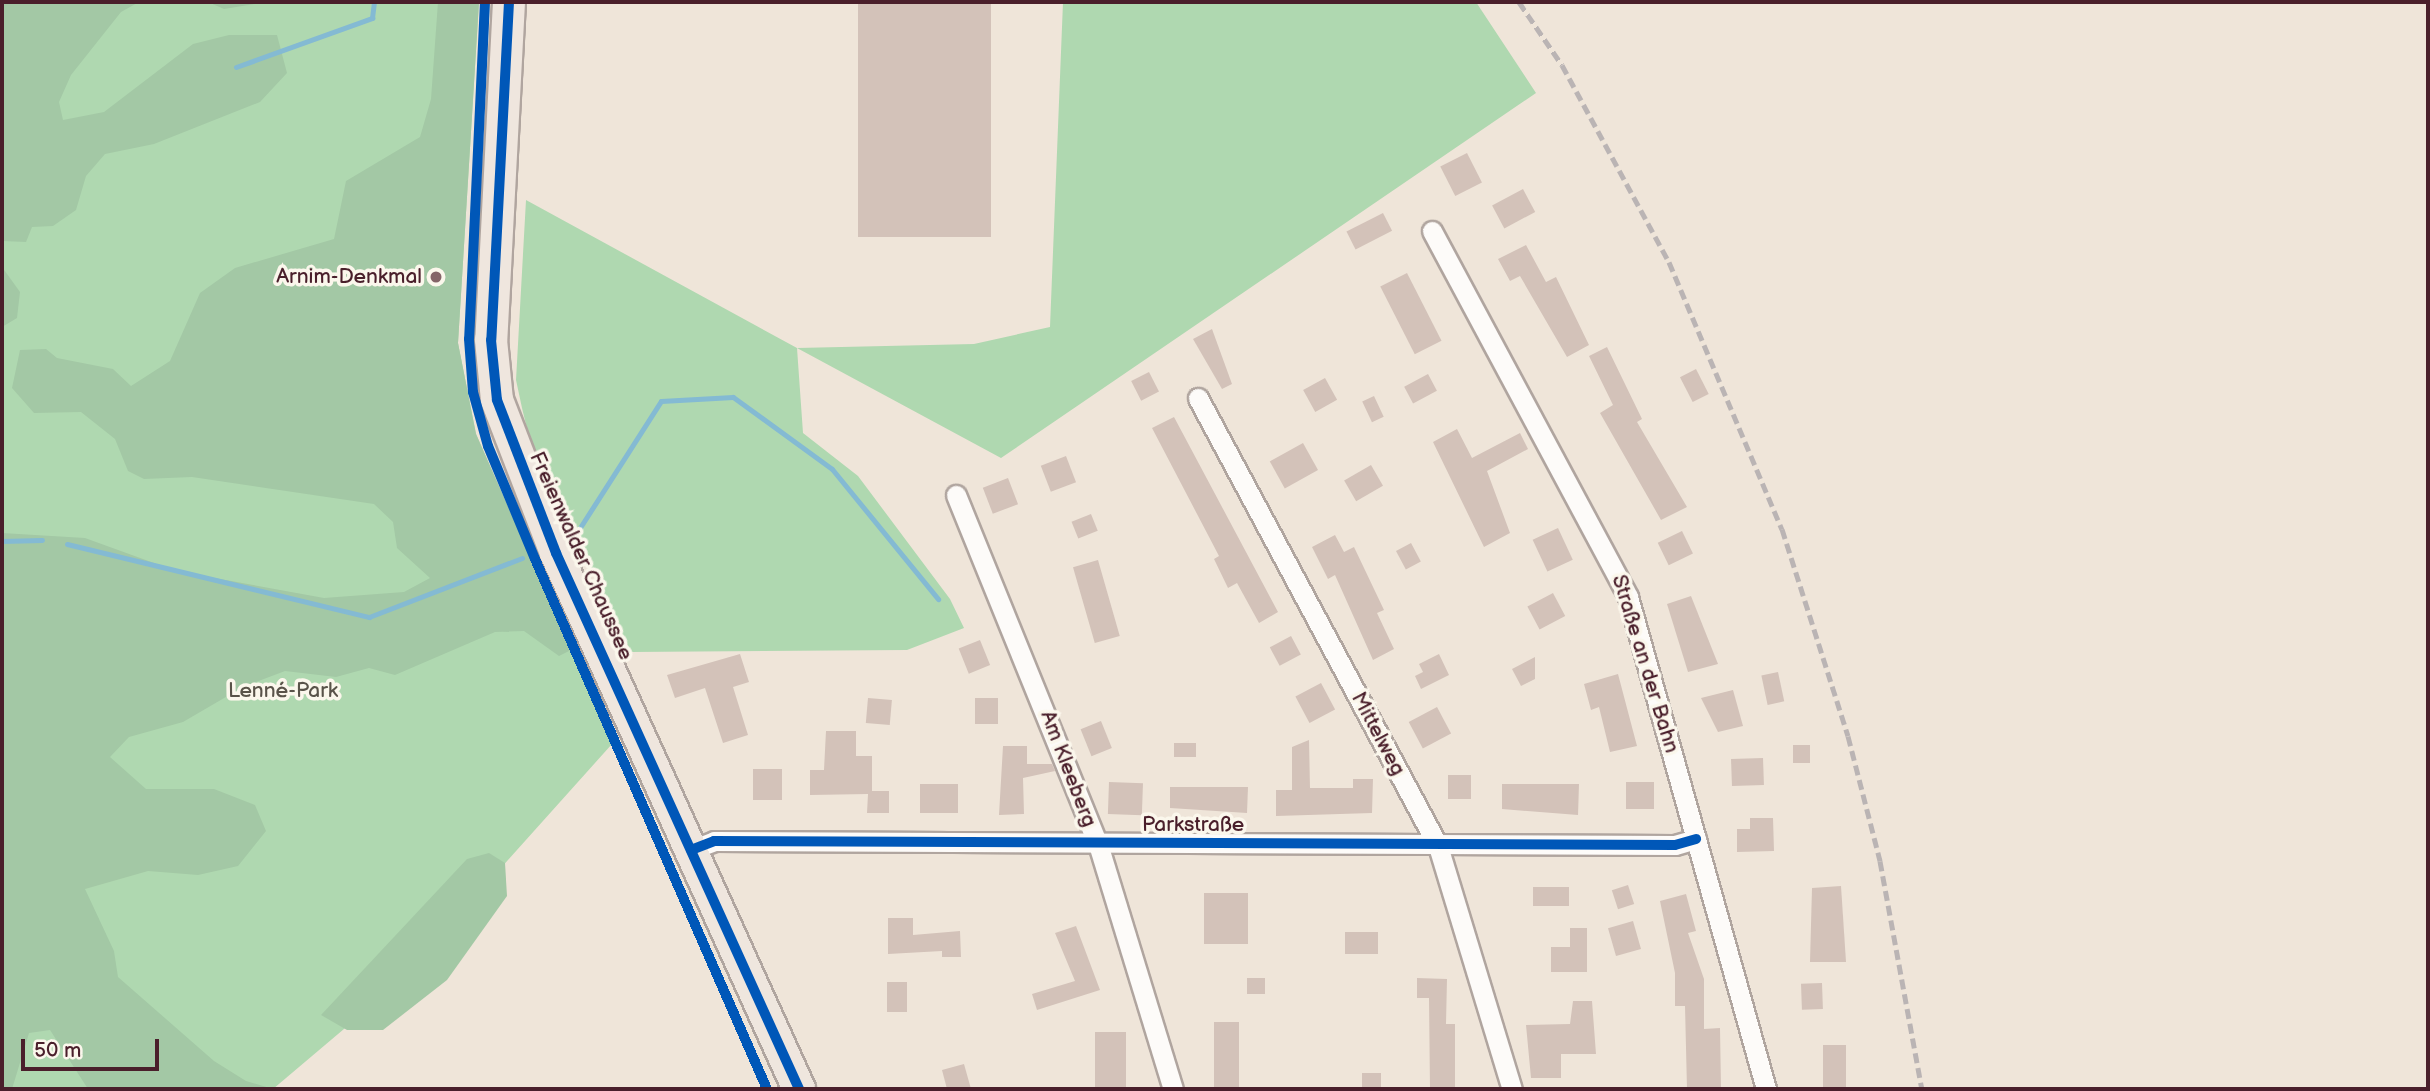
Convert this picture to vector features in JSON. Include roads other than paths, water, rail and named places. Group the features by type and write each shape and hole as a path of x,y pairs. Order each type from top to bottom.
{"main road":[{"name":"Freienwalder Chaussee","path":"509,2 491,340 497,400 556,553 799,1089"}],"street":[{"name":"Straße an der Bahn","path":"1432,231 1615,566 1766,1089"},
{"name":"Mittelweg","path":"1198,398 1438,845 1512,1089"},
{"name":"Am Kleeberg","path":"956,495 1098,844 1173,1089"},
{"name":"Parkstraße","path":"691,850 712,841 1675,845 1696,839"}],"waterway":[{"path":"236,67 372,18 374,2"},
{"path":"581,526 661,401 733,397 832,469 938,599"},
{"path":"2,541 42,540"},
{"path":"67,544 369,617 522,558"}],"railway":[{"path":"1519,2 1562,65 1669,262 1782,529 1848,736 1880,861 1922,1089"}],"place":[{"name":"Arnim-Denkmal","path":"436,277"}],"park label":[{"name":"Lenné-Park","path":"283,691"}]}
